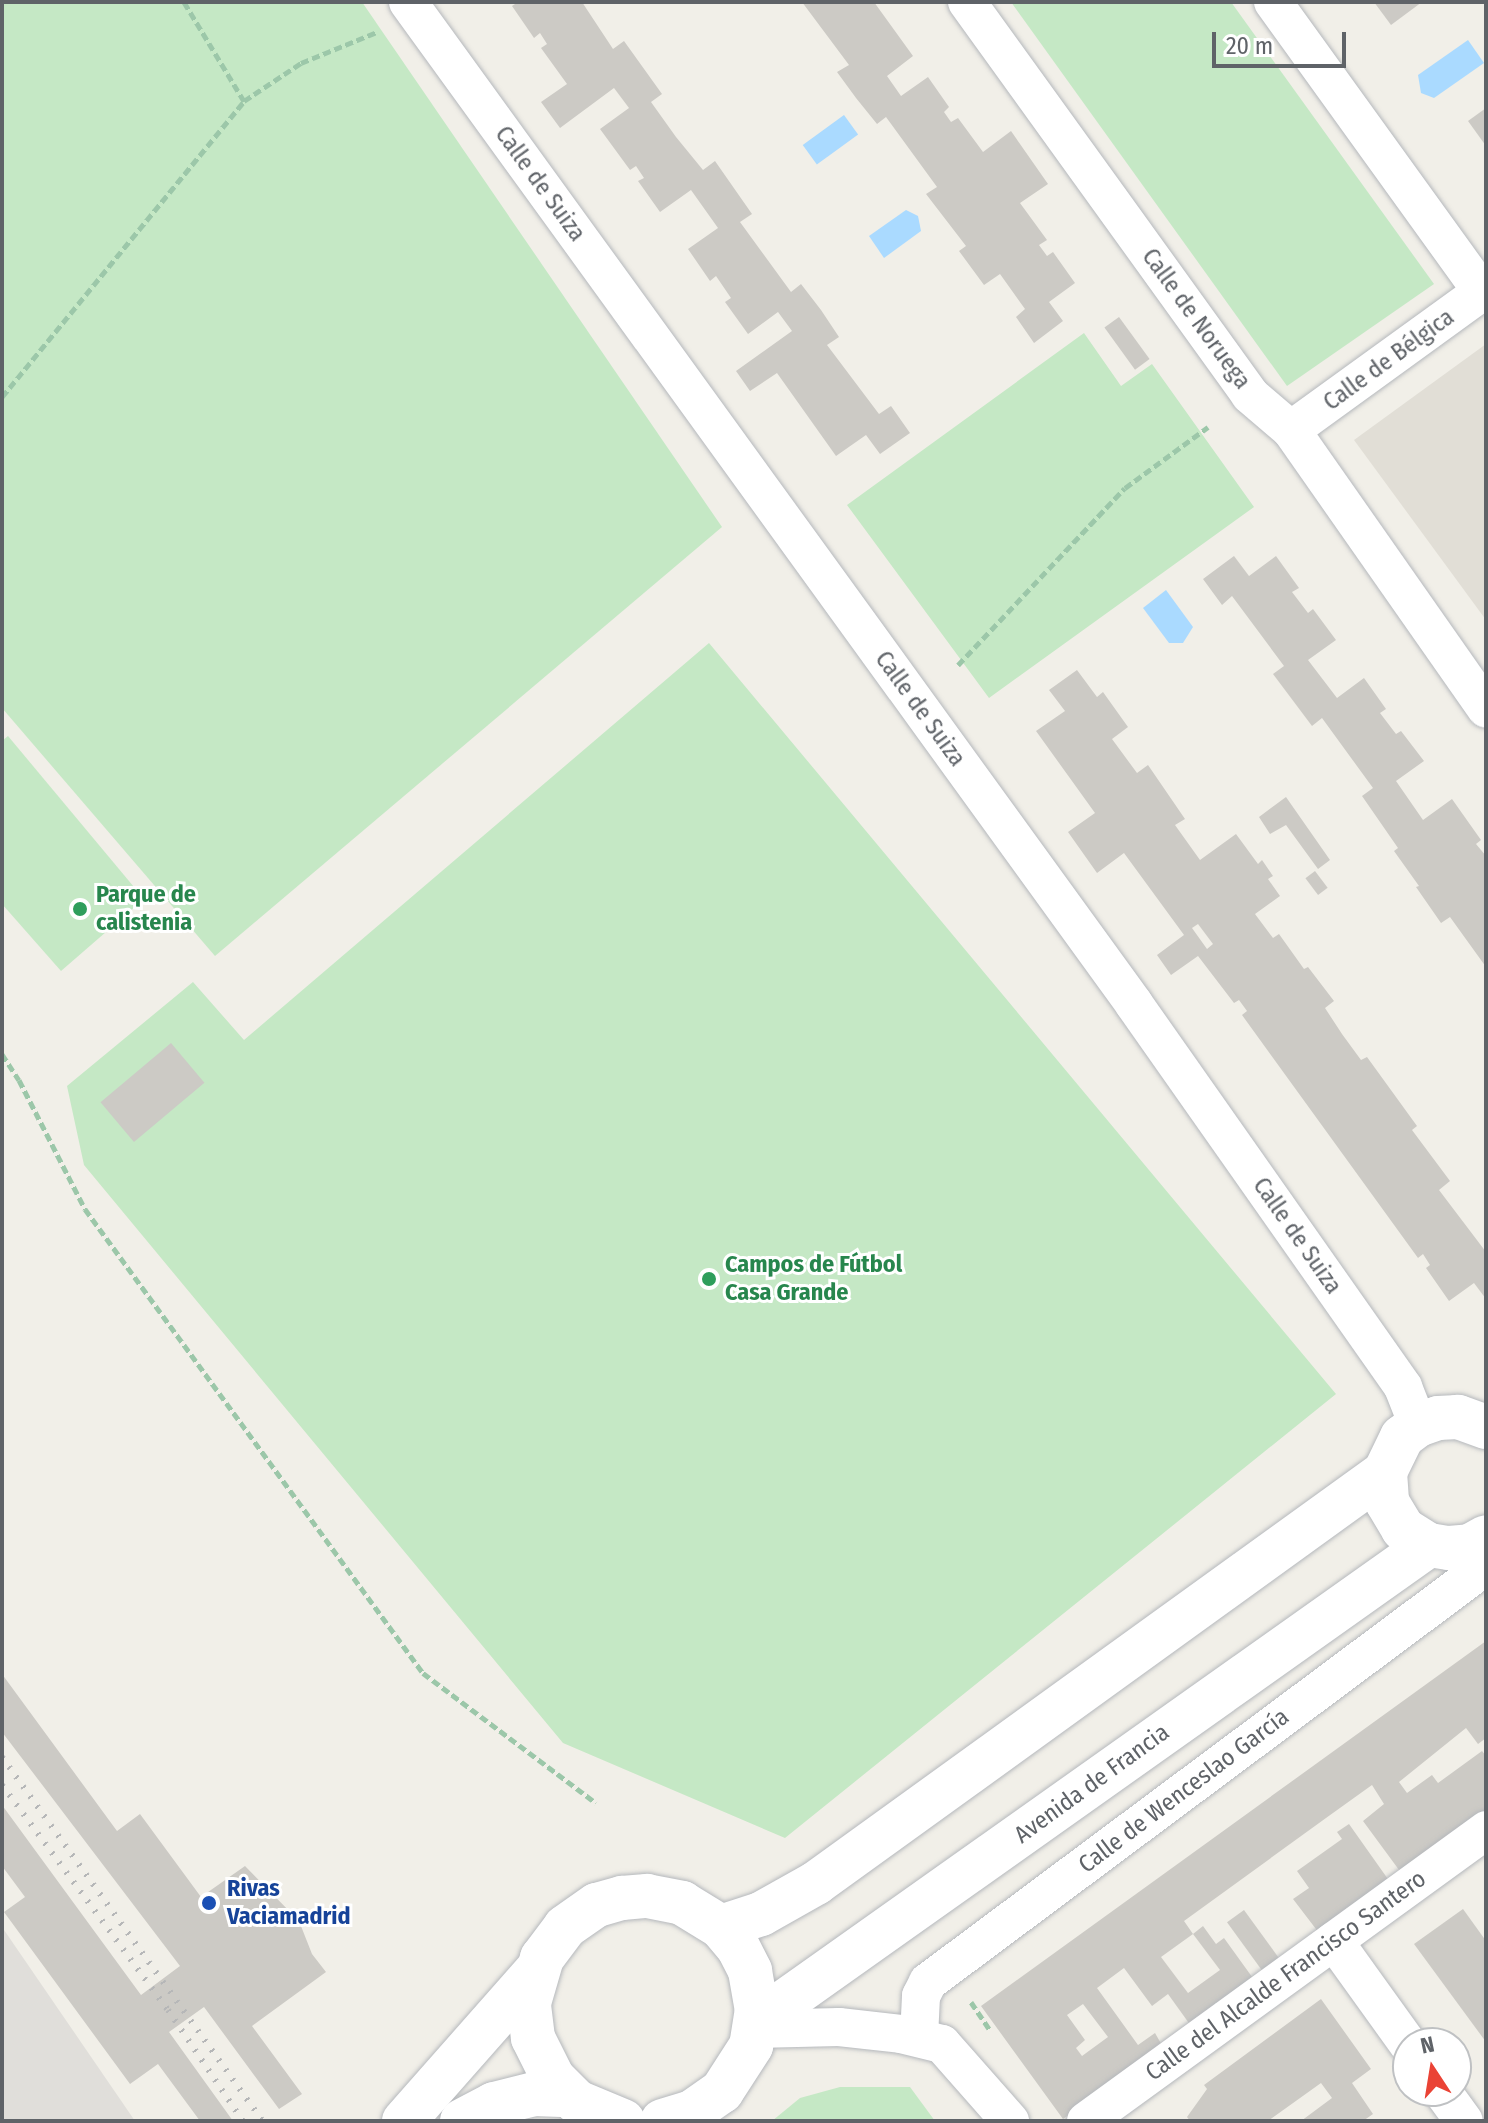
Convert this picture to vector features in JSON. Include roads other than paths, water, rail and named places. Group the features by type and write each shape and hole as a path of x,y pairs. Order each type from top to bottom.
{"street":[{"name":"Calle de Noruega","path":"967,2 1250,395 1291,430 1486,709"},
{"path":"1273,2 1484,290"},
{"name":"Calle de Suiza","path":"398,14 1134,1004 1403,1387 1462,1418"},
{"name":"Calle de Bélgica","path":"1291,430 1484,290"},
{"path":"721,1927 761,1914 816,1883 1385,1472 1402,1437 1462,1418"},
{"path":"1385,1472 1387,1502 1403,1529 1429,1545 1449,1548 1470,1546 1486,1537"},
{"name":"Avenida de Francia","path":"756,2025 1429,1545"},
{"name":"Calle de Wenceslao García","path":"919,2037 921,1996 928,1982 1486,1566"},
{"name":"Calle del Alcalde Francisco Santero","path":"1086,2121 1486,1830"},
{"path":"623,2121 596,2113 569,2095 546,2069 533,2038 529,2003 537,1970 548,1946 565,1927 597,1905 622,1898 670,1899 703,1913 721,1927 738,1947 750,1971 756,2025 743,2062 722,2091 692,2112 662,2121"},
{"path":"1334,1941 1396,2027"},
{"path":"404,2121 537,1970"},
{"path":"756,2025 839,2027 919,2037 942,2044 1010,2121"},
{"path":"462,2121 494,2104 534,2094 569,2095"}],"water":[{"path":"1468,40 1484,63 1434,98 1421,93 1418,75"},
{"path":"844,115 858,134 817,164 803,145"},
{"path":"906,210 918,216 921,231 884,258 869,236"},
{"path":"1166,590 1193,627 1183,643 1169,643 1143,608"}],"railway":[{"path":"2,1757 263,2121"},
{"path":"2,1785 168,2010 243,2121"}],"place":[{"name":"Parque de calistenia","path":"80,909"},
{"name":"Campos de Fútbol Casa Grande","path":"709,1279"},
{"name":"Rivas Vaciamadrid","path":"209,1903"}]}
